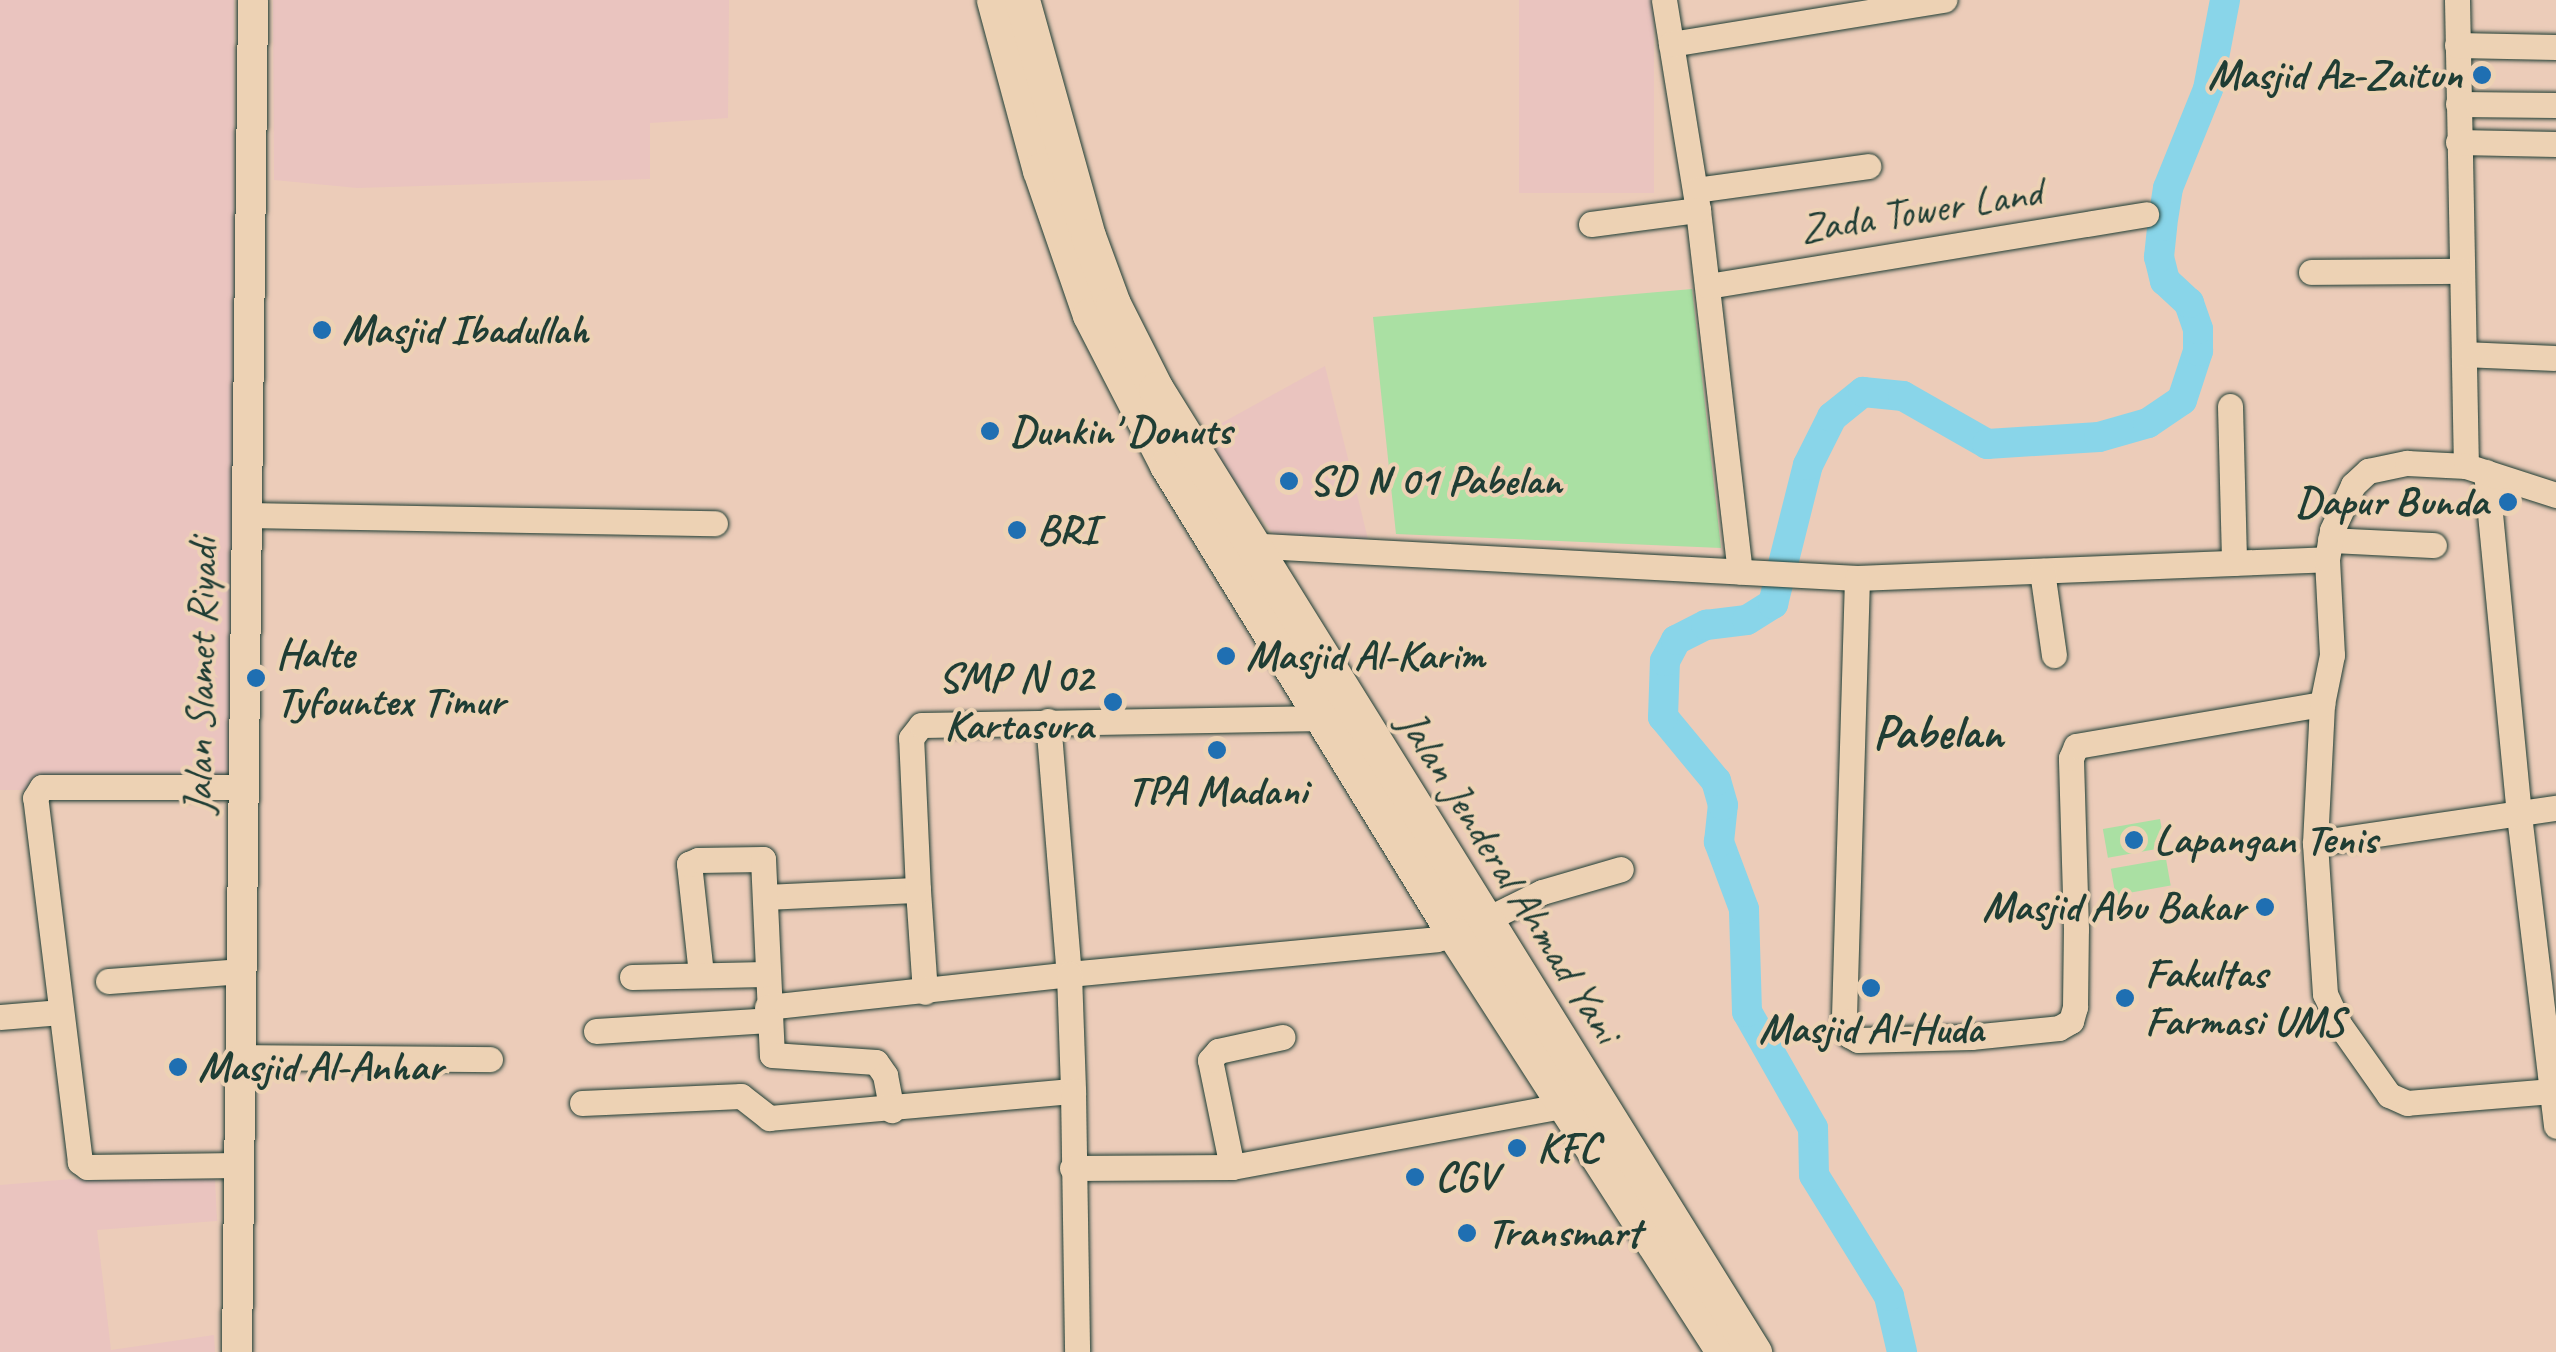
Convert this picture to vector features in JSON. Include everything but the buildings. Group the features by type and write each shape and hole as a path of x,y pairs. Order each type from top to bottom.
{"highway":[{"name":"Jalan Jenderal Ahmad Yani","path":"994,0 1040,170 1090,315 1168,465 1234,545 1469,926 1724,1352"},
{"name":"Jalan Jenderal Ahmad Yani","path":"1022,0 1069,178 1112,304 1326,718 1469,926"},
{"name":"Jalan Jenderal Ahmad Yani","path":"1567,1089 1754,1352"}],"main road":[{"name":"Jalan Slamet Riyadi","path":"237,1352 246,515 252,357 253,0"}],"street":[{"path":"1664,0 1750,572"},
{"path":"1670,44 1944,0"},
{"path":"2457,0 2464,354 2556,1126"},
{"path":"2457,45 2556,47"},
{"path":"2458,104 2556,104"},
{"path":"2458,142 2556,144"},
{"path":"1591,224 1868,166"},
{"name":"Zada Tower Land","path":"1708,286 2146,214"},
{"path":"2311,272 2460,270"},
{"path":"2464,354 2554,358"},
{"path":"2230,406 2234,562"},
{"path":"2553,1093 2408,1103 2390,1096 2339,1024 2326,994 2315,843 2322,704 2332,655 2328,550 2348,493 2368,471 2394,464 2476,470 2556,494"},
{"path":"246,515 715,524"},
{"path":"1234,545 1857,578 2234,562 2328,550 2434,546"},
{"path":"2042,570 2054,655"},
{"path":"1857,578 1844,1021 1850,1035 1858,1040 1988,1035 2059,1028 2070,1021 2075,1007 2076,929 2071,758 2076,746 2322,704"},
{"path":"925,992 911,738 915,728 928,723 1326,718"},
{"path":"1048,721 1068,974 1078,1352"},
{"path":"238,1164 83,1166 36,792 42,787 242,787"},
{"path":"2315,843 2556,808"},
{"path":"701,974 689,864 763,859 767,896 765,974 774,1056 879,1064 892,1110"},
{"path":"596,1031 768,1014 1469,926 1542,892 1621,870"},
{"path":"767,896 918,890"},
{"path":"108,981 240,971"},
{"path":"632,978 765,974"},
{"path":"0,1017 61,1012"},
{"path":"1232,1167 1210,1060 1218,1051 1282,1037"},
{"path":"239,1057 490,1059"},
{"path":"1072,1168 1232,1167 1567,1089"},
{"path":"582,1103 741,1096 766,1118 892,1110 1073,1091"}],"shaded area":[{"path":"0,0 234,0 234,790 0,790"},
{"path":"273,0 729,0 728,118 650,123 650,179 357,188 274,180"},
{"path":"1519,0 1654,0 1654,193 1519,193"},
{"path":"1325,366 1369,543 1281,544 1200,435"},
{"path":"84,1178 215,1179 217,1221 97,1230 111,1350 214,1335 215,1352 0,1352 0,1185"}],"green space":[{"path":"1692,289 1721,548 1396,534 1373,317"},
{"name":"Lapangan Tenis","path":"2160,819 2165,848 2108,858 2103,829"},
{"name":"Lapangan Tenis","path":"2166,859 2171,886 2116,895 2111,869"}],"waterway":[{"path":"1902,1352 1889,1296 1814,1175 1813,1128 1747,1012 1744,909 1719,842 1723,805 1716,781 1663,717 1665,661 1676,640 1706,625 1747,620 1773,604 1808,465 1832,417 1863,392 1903,396 1987,444 2099,437 2148,423 2182,400 2198,351 2198,329 2189,303 2165,281 2159,257 2162,226 2168,188 2208,89 2225,0"}],"place":[{"name":"Masjid Az-Zaitun","path":"2482,75"},
{"name":"Masjid Ibadullah","path":"322,330"},
{"name":"Dunkin' Donuts","path":"990,431"},
{"name":"SD N 01 Pabelan","path":"1289,481"},
{"name":"Dapur Bunda","path":"2508,502"},
{"name":"BRI","path":"1017,530"},
{"name":"Masjid Al-Karim","path":"1226,656"},
{"name":"Halte Tyfountex Timur","path":"256,678"},
{"name":"SMP N 02 Kartasura","path":"1113,702"},
{"name":"TPA Madani","path":"1217,750"},
{"name":"Lapangan Tenis","path":"2134,840"},
{"name":"Masjid Abu Bakar","path":"2265,907"},
{"name":"Masjid Al-Huda","path":"1871,988"},
{"name":"Fakultas Farmasi UMS","path":"2125,998"},
{"name":"Masjid Al-Anhar","path":"178,1067"},
{"name":"KFC","path":"1517,1148"},
{"name":"CGV","path":"1415,1177"},
{"name":"Transmart","path":"1467,1233"}],"district":[{"name":"Pabelan","path":"1938,733"}]}
